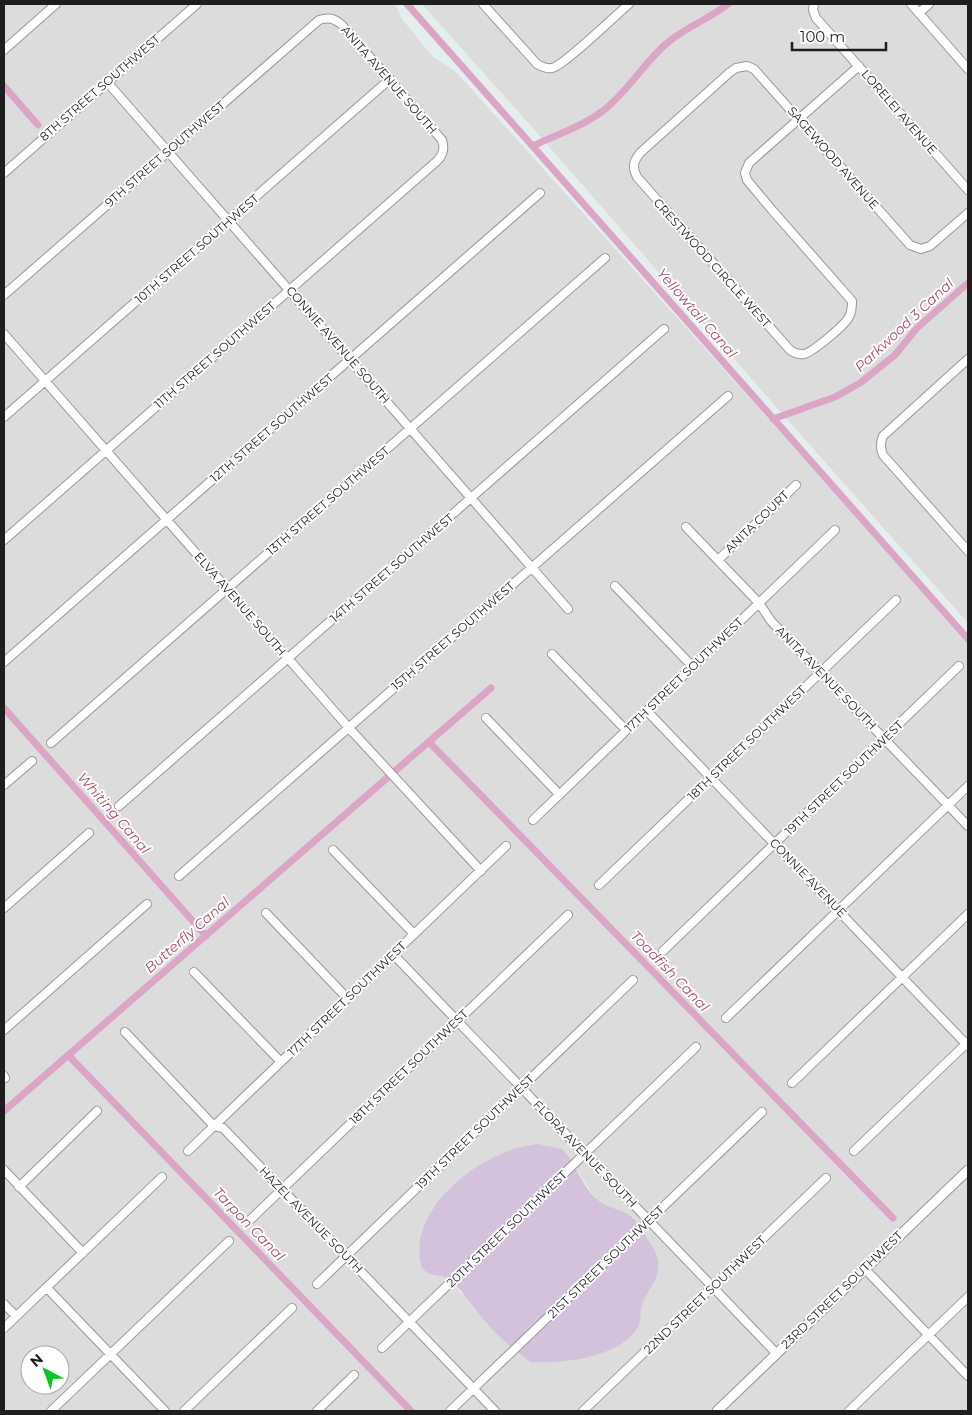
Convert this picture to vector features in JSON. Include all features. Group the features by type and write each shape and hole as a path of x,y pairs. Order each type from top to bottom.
{"street":[{"path":"4,50 56,4"},
{"name":"8TH STREET SOUTHWEST","path":"4,173 197,4"},
{"path":"484,4 537,64 545,68 553,68 576,51 629,4"},
{"path":"911,4 968,69"},
{"path":"919,13 929,4"},
{"name":"LORELEI AVENUE","path":"814,7 816,18 968,190"},
{"name":"ANITA AVENUE SOUTH","path":"329,18 336,20 342,25 433,128 442,140 444,147"},
{"name":"9TH STREET SOUTHWEST","path":"4,295 308,28 319,20 329,18"},
{"name":"SAGEWOOD AVENUE","path":"633,169 634,160 640,153 729,73 736,68 747,66 754,69 910,245 920,249 930,246 968,213"},
{"path":"798,119 859,66"},
{"name":"10TH STREET SOUTHWEST","path":"4,417 390,79"},
{"name":"CONNIE AVENUE SOUTH","path":"107,82 568,609"},
{"name":"CRESTWOOD CIRCLE WEST","path":"633,169 636,177 790,350 796,354 811,352 846,321 850,316 852,301 747,180 746,173 749,163 798,119"},
{"name":"11TH STREET SOUTHWEST","path":"4,540 437,161 442,156 444,147"},
{"name":"12TH STREET SOUTHWEST","path":"4,662 540,193"},
{"name":"13TH STREET SOUTHWEST","path":"51,743 605,258"},
{"name":"14TH STREET SOUTHWEST","path":"119,806 664,329"},
{"name":"ELVA AVENUE SOUTH","path":"4,334 348,728 480,871"},
{"path":"968,359 883,436 880,442 880,449 883,455 968,551"},
{"name":"15TH STREET SOUTHWEST","path":"179,876 728,396"},
{"name":"ANITA COURT","path":"718,560 796,484"},
{"name":"ANITA AVENUE SOUTH","path":"686,527 759,603 771,621 820,673 968,826"},
{"name":"17TH STREET SOUTHWEST","path":"533,820 835,530"},
{"path":"615,586 693,667"},
{"name":"18TH STREET SOUTHWEST","path":"599,885 896,600"},
{"path":"552,654 626,730"},
{"name":"19TH STREET SOUTHWEST","path":"662,951 960,666"},
{"name":"CONNIE AVENUE","path":"647,711 968,1044"},
{"path":"486,718 559,794"},
{"path":"4,785 32,760"},
{"path":"726,1018 968,786"},
{"path":"4,908 89,833"},
{"name":"17TH STREET SOUTHWEST","path":"188,1152 506,846"},
{"path":"333,850 414,934"},
{"path":"4,1030 147,904"},
{"path":"266,913 347,998"},
{"path":"792,1083 968,914"},
{"name":"18TH STREET SOUTHWEST","path":"251,1219 568,915"},
{"name":"FLORA AVENUE SOUTH","path":"393,954 777,1354"},
{"path":"194,972 281,1062"},
{"name":"19TH STREET SOUTHWEST","path":"317,1284 633,980"},
{"name":"HAZEL AVENUE SOUTH","path":"125,1032 214,1126 223,1128 495,1411"},
{"path":"854,1151 968,1044"},
{"name":"20TH STREET SOUTHWEST","path":"382,1348 696,1047"},
{"path":"19,1186 97,1111"},
{"name":"21ST STREET SOUTHWEST","path":"450,1411 762,1112"},
{"path":"4,1170 83,1253"},
{"name":"23RD STREET SOUTHWEST","path":"717,1411 968,1170"},
{"path":"4,1328 162,1177"},
{"name":"22ND STREET SOUTHWEST","path":"583,1411 826,1178"},
{"path":"51,1411 228,1241"},
{"path":"865,1269 968,1376"},
{"path":"47,1288 165,1411"},
{"path":"850,1411 968,1297"},
{"path":"4,1304 16,1316"},
{"path":"184,1411 292,1308"},
{"path":"317,1411 354,1376"}],"shaded area":[{"path":"4,4 395,4 402,19 433,57 456,72 968,641 968,1164 711,1411 4,1411","holes":["544,1145 549,1146 575,1166 599,1202 633,1217 654,1283 640,1307 639,1325 632,1335 613,1349 570,1361 530,1362 490,1326 468,1298 449,1279 427,1272 448,1189 490,1159"]},
{"path":"422,4 968,4 968,623 539,135"},
{"path":"538,1144 562,1149 593,1196 603,1204 633,1218 652,1246 658,1260 657,1273 643,1302 638,1327 630,1337 618,1346 589,1357 558,1362 530,1362 495,1332 451,1281 445,1277 426,1272 420,1262 420,1239 427,1221 434,1207 455,1184 494,1157 515,1148"},
{"path":"968,1175 968,1411 722,1411"}],"waterway":[{"name":"Yellowtail Canal","path":"407,4 968,639"},
{"path":"533,146 596,116 621,94 667,43 728,4"},
{"path":"4,86 38,125"},
{"name":"Parkwood 3 Canal","path":"773,419 835,397 860,383 895,355 917,328 968,283"},
{"name":"Butterfly Canal","path":"395,771 491,688"},
{"name":"Whiting Canal","path":"4,708 206,936"},
{"name":"Toadfish Canal","path":"429,742 893,1218"},
{"name":"Butterfly Canal","path":"4,1111 387,778"},
{"name":"Tarpon Canal","path":"68,1055 411,1411"}]}
